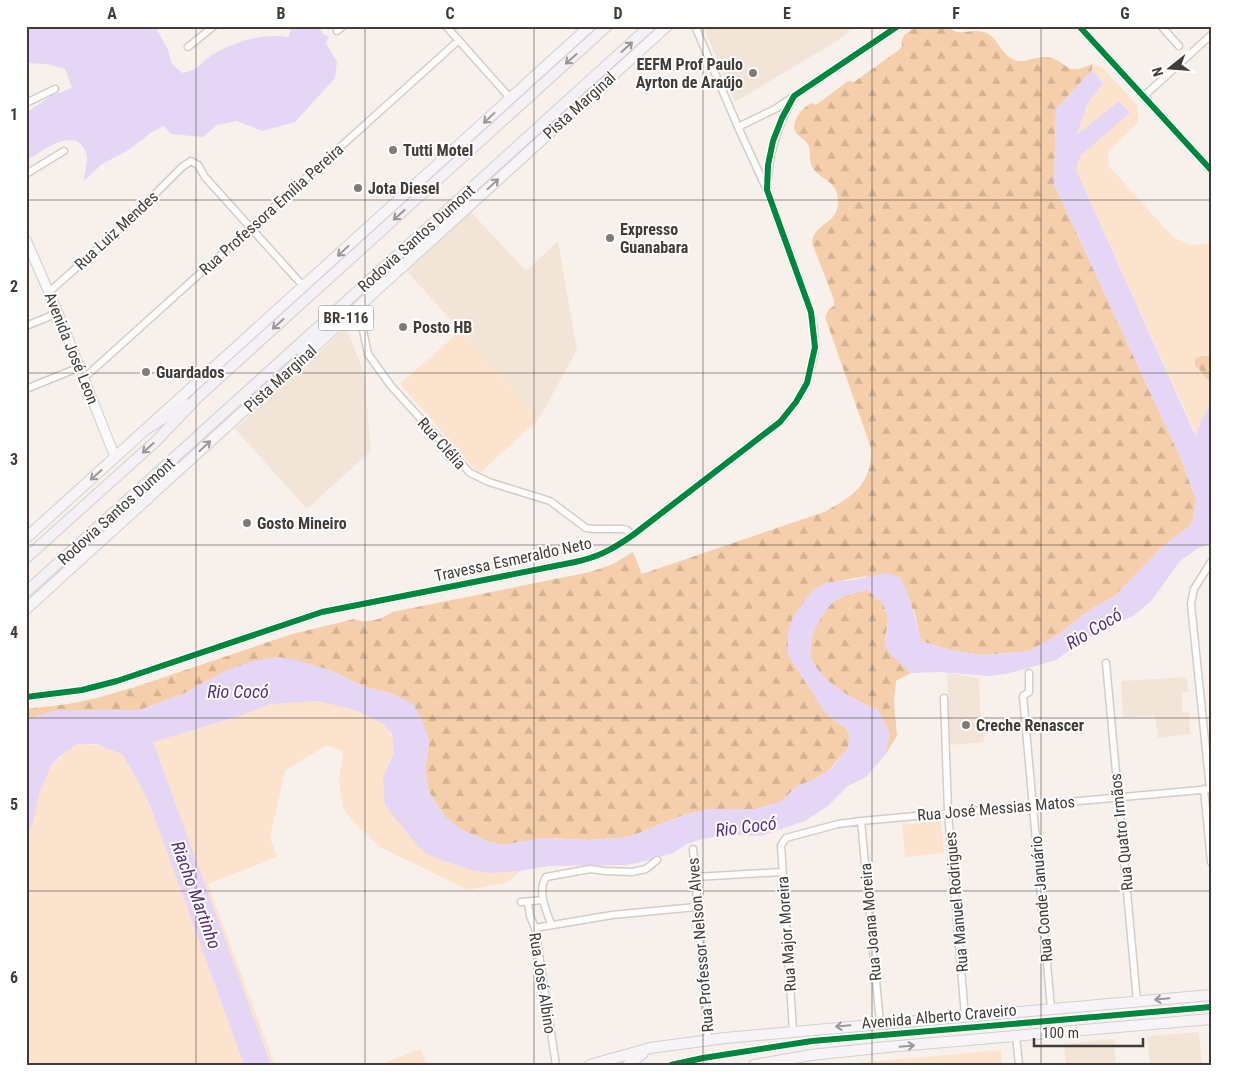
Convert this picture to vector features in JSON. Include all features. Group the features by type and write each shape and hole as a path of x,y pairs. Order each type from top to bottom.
{"highway":[{"name":"Rodovia Santos Dumont","path":"26,558 155,442 199,396 607,26"},
{"name":"Rodovia Santos Dumont","path":"26,592 650,26"},
{"path":"267,373 335,328"},
{"path":"145,430 199,396"},
{"path":"97,528 148,499"}],"main road":[{"name":"BR-116","path":"26,538 590,26"},
{"name":"Pista Marginal","path":"26,609 667,26"},
{"name":"Avenida José Leon","path":"26,240 58,313 115,457"},
{"name":"Avenida Alberto Craveiro","path":"590,1065 650,1048 793,1030 1211,995"},
{"name":"Avenida Alberto Craveiro","path":"754,1065 811,1055 1211,1019"},
{"path":"628,1065 650,1048"}],"street":[{"path":"188,47 214,26"},
{"path":"337,32 343,26"},
{"path":"446,26 510,98"},
{"name":"Travessa Esmeraldo Neto","path":"29,696 82,690 118,680 317,614 588,559 614,549 780,422 792,408 808,382 815,347 813,321 767,190 738,127 696,26"},
{"path":"738,127 775,109 898,26"},
{"path":"1080,26 1211,170"},
{"path":"1161,26 1179,46"},
{"path":"1144,96 1211,34"},
{"name":"Rua Professora Emília Pereira","path":"84,378 459,40"},
{"path":"26,103 55,89"},
{"path":"767,190 768,165 773,141 782,118 794,96"},
{"path":"26,174 64,151"},
{"name":"Rua Luiz Mendes","path":"49,292 121,228 190,161 194,162 250,228"},
{"path":"250,228 304,287"},
{"name":"Rua Clélia","path":"352,312 363,330 368,354 391,386 470,473 489,482 550,501 586,528 623,529 633,535"},
{"path":"26,326 58,313"},
{"path":"26,389 80,367"},
{"path":"1211,562 1194,588 1191,604 1208,789 1211,862"},
{"name":"Rua Quatro Irmãos","path":"1106,662 1137,1001"},
{"name":"Rua Conde Januário","path":"1029,673 1029,692 1023,696 1051,1008"},
{"name":"Rua Manuel Rodrigues","path":"944,698 948,812 965,1016"},
{"name":"Rua José Messias Matos","path":"784,839 830,826 860,821 1208,789"},
{"name":"Rua Joana Moreira","path":"860,821 880,1023"},
{"name":"Rua Major Moreira","path":"784,839 781,844 782,872 793,1030"},
{"name":"Rua Professor Nelson Alves","path":"692,849 708,1040"},
{"path":"551,924 543,900 542,887 546,877 590,869 632,872 646,869 657,860"},
{"path":"695,877 782,872"},
{"name":"Rua José Albino","path":"543,900 525,903 535,928 556,1065"},
{"path":"535,928 612,915 696,907"},
{"path":"1016,1036 1019,1065"}],"shaded area":[{"name":"EEFM Prof Paulo Ayrton de Araújo","path":"703,26 857,26 832,44 735,102"},
{"path":"1092,64 1102,67 1138,106 1138,123 1109,151 1108,165 1173,237 1191,245 1211,244 1211,356 1202,356 1200,370 1207,380 1211,380 1211,402 1201,421 1197,437 1076,170 1080,156 1130,113 1119,101 1077,136 1087,105 1103,83 1092,70"},
{"path":"470,211 526,271 558,241 577,350 539,419 405,269"},
{"path":"346,327 364,373 371,451 307,509 235,429"},
{"path":"460,331 539,419 479,474 400,384"},
{"name":"Creche Renascer","path":"947,673 979,678 984,742 950,745"},
{"path":"1187,677 1188,692 1182,692 1182,712 1189,712 1190,734 1158,738 1155,715 1123,718 1121,681"},
{"path":"319,701 368,715 380,722 388,730 393,740 394,753 383,778 474,871 492,873 520,871 508,882 468,890 380,847 354,823 343,808 339,782 343,752 327,745 285,771 270,837 277,857 208,884 275,1065 271,1065 153,742 240,716 271,704"},
{"path":"77,744 100,746 118,751 126,758 133,771 150,805 244,1065 26,1065 26,832 32,822 43,784 50,769 61,756"},
{"path":"941,821 944,853 905,857 902,825"},
{"path":"1199,1032 1202,1064 1211,1065 1150,1065 1147,1036"},
{"path":"1114,1039 1116,1065 1066,1065 1064,1044"},
{"path":"421,1049 427,1065 378,1065"},
{"path":"1001,1050 1002,1065 836,1065"}],"green space":[{"path":"918,26 948,26 952,30 960,32 984,32 993,37 1005,53 1016,61 1046,57 1059,61 1071,69 1083,68 1092,64 1092,70 1056,109 1054,184 1182,461 1196,500 1193,520 1190,526 1162,547 1115,596 1091,609 1059,634 1030,651 983,655 950,650 924,642 920,636 914,610 866,576 834,582 813,590 793,617 790,658 824,711 846,728 850,741 848,748 827,772 796,787 782,801 757,809 709,809 684,815 629,837 589,840 545,838 502,845 462,830 445,817 429,792 425,771 429,741 395,695 362,686 330,670 227,670 185,693 140,710 56,711 26,721 26,709 97,698 292,634 354,619 363,621 373,620 392,612 590,572 611,565 633,552 642,574 824,512 852,494 859,488 868,471 871,448 825,317 829,309 834,306 834,300 812,243 817,231 834,216 838,203 837,195 831,184 814,170 810,162 809,147 797,134 794,126 800,112 807,105 811,103 816,105 848,81 854,82 899,50 904,36"},
{"path":"1202,356 1211,356 1211,380 1207,380 1195,366 1195,359"},
{"path":"867,589 884,605 888,618 885,643 887,649 911,673 896,681 894,702 897,736 885,755 890,733 878,710 860,702 831,683 817,668 811,655 811,641 814,631 829,606 844,596"}],"water":[{"path":"26,26 155,26 168,50 172,64 182,73 193,70 207,58 229,46 269,36 288,37 295,26 316,26 325,35 329,36 326,43 337,62 335,78 295,122 262,131 237,121 217,125 203,137 171,134 164,126 152,132 127,151 102,164 84,181 86,153 81,145 75,141 58,142 26,161 26,113 51,96 72,88 65,69 47,64 26,63"},
{"name":"Rio Cocó","path":"1092,70 1103,83 1087,105 1077,135 1119,101 1130,113 1080,156 1076,170 1196,437 1201,421 1211,402 1211,543 1197,549 1180,561 1152,600 1133,616 1091,635 1056,660 1007,674 989,676 940,672 911,673 886,648 887,618 885,607 882,603 867,590 838,599 826,610 814,631 811,641 812,660 823,676 840,690 878,710 890,733 885,755 866,777 848,786 828,806 805,821 760,836 733,835 702,839 687,844 673,853 626,865 548,866 492,873 474,871 428,855 418,846 385,805 383,778 394,753 392,734 383,724 358,711 319,701 271,704 240,716 153,742 271,1065 244,1065 150,805 122,754 96,744 77,744 60,756 51,766 40,791 32,826 26,832 26,721 56,711 140,710 185,693 227,670 253,661 279,657 330,670 362,686 395,695 413,704 423,722 429,741 425,771 429,792 445,817 462,830 502,845 545,838 589,840 629,837 684,815 709,809 757,809 782,801 796,787 827,772 848,748 849,734 846,728 824,711 788,652 788,632 793,617 813,590 828,582 853,580 886,573 900,577 909,596 920,636 924,642 950,650 983,655 1029,651 1059,634 1091,609 1115,596 1162,547 1190,526 1193,520 1196,500 1182,461 1054,184 1056,109"}],"cycle path":[{"path":"26,697 82,690 117,681 322,612 591,558 633,535 780,422 796,402 807,383 815,347 811,312 767,190 768,165 773,141 782,118 794,96 898,26"},
{"path":"1079,26 1211,170"},
{"path":"671,1065 703,1058 812,1041 1211,1007"}],"place":[{"name":"EEFM Prof Paulo Ayrton de Araújo","path":"753,73"},
{"name":"Tutti Motel","path":"393,150"},
{"name":"Jota Diesel","path":"358,188"},
{"name":"Expresso Guanabara","path":"610,238"},
{"name":"Posto HB","path":"403,327"},
{"name":"Guardados","path":"146,372"},
{"name":"Gosto Mineiro","path":"247,523"},
{"name":"Creche Renascer","path":"966,725"}],"water label":[{"name":"Riacho Martinho","path":"196,895"}]}
